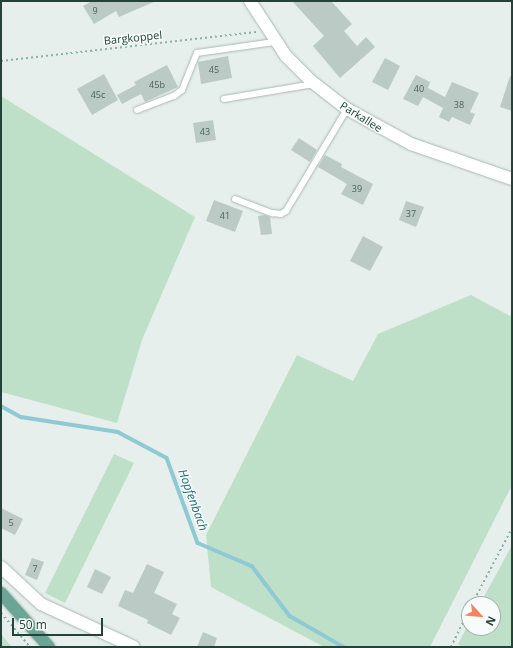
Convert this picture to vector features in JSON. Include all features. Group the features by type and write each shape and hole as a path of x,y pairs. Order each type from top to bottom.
{"main road":[{"path":"1,593 49,647"}],"street":[{"name":"Parkallee","path":"250,1 274,42 314,84 347,109 411,144 512,179"},
{"path":"1,567 41,604 134,647"}],"lane":[{"path":"137,110 174,96 182,90 197,53 274,42"},
{"path":"224,99 314,84"},
{"path":"235,199 272,213 281,214 286,211 347,109"}],"path":[{"name":"Bargkoppel","path":"1,61 266,30"},
{"path":"476,596 512,528"},
{"path":"1,613 30,647"},
{"path":"451,647 461,626"}],"green space":[{"path":"1,96 195,217 142,340 117,423 1,392"},
{"path":"471,295 512,317 512,485 430,647 324,647 211,587 206,535 297,355 353,381 378,334"},
{"path":"114,454 134,463 65,603 45,593"},
{"path":"512,545 512,647 462,647 458,644 462,636 501,636 501,596 484,596"},
{"path":"1,634 12,647 1,647"}],"building":[{"path":"92,1 156,1 119,17 116,11 94,24 83,6"},
{"path":"292,1 331,1 352,24 344,31 357,46 366,37 375,47 340,78 313,46 324,36"},
{"path":"228,56 232,78 201,84 198,62"},
{"path":"385,58 400,66 388,90 372,82"},
{"path":"167,65 178,87 145,102 141,94 122,104 117,95 136,85 134,82"},
{"path":"104,74 118,100 92,115 77,89"},
{"path":"416,75 430,82 428,88 445,97 452,82 479,93 470,112 475,114 470,125 452,117 449,122 439,117 443,108 423,97 418,106 403,99"},
{"path":"510,76 512,77 512,111 500,107"},
{"path":"213,120 216,140 196,143 193,123"},
{"path":"299,138 317,150 310,162 291,150"},
{"path":"325,155 342,164 341,167 373,184 363,205 341,194 347,184 318,167"},
{"path":"214,200 243,211 235,232 206,221"},
{"path":"406,201 424,207 416,227 399,220"},
{"path":"265,215 270,217 272,234 261,235 258,216"},
{"path":"363,236 383,247 370,271 350,261"},
{"path":"1,508 23,519 15,535 1,528"},
{"path":"32,558 44,562 37,580 25,575"},
{"path":"147,564 164,572 154,593 177,604 172,614 180,618 171,635 147,623 148,620 118,606 125,590 133,593"},
{"path":"95,569 111,577 102,594 87,587"},
{"path":"203,632 217,638 214,647 197,647"}],"waterway":[{"name":"Hopfenbach","path":"1,406 21,417 118,432 167,458 198,543 252,566 290,616 344,647"}]}
